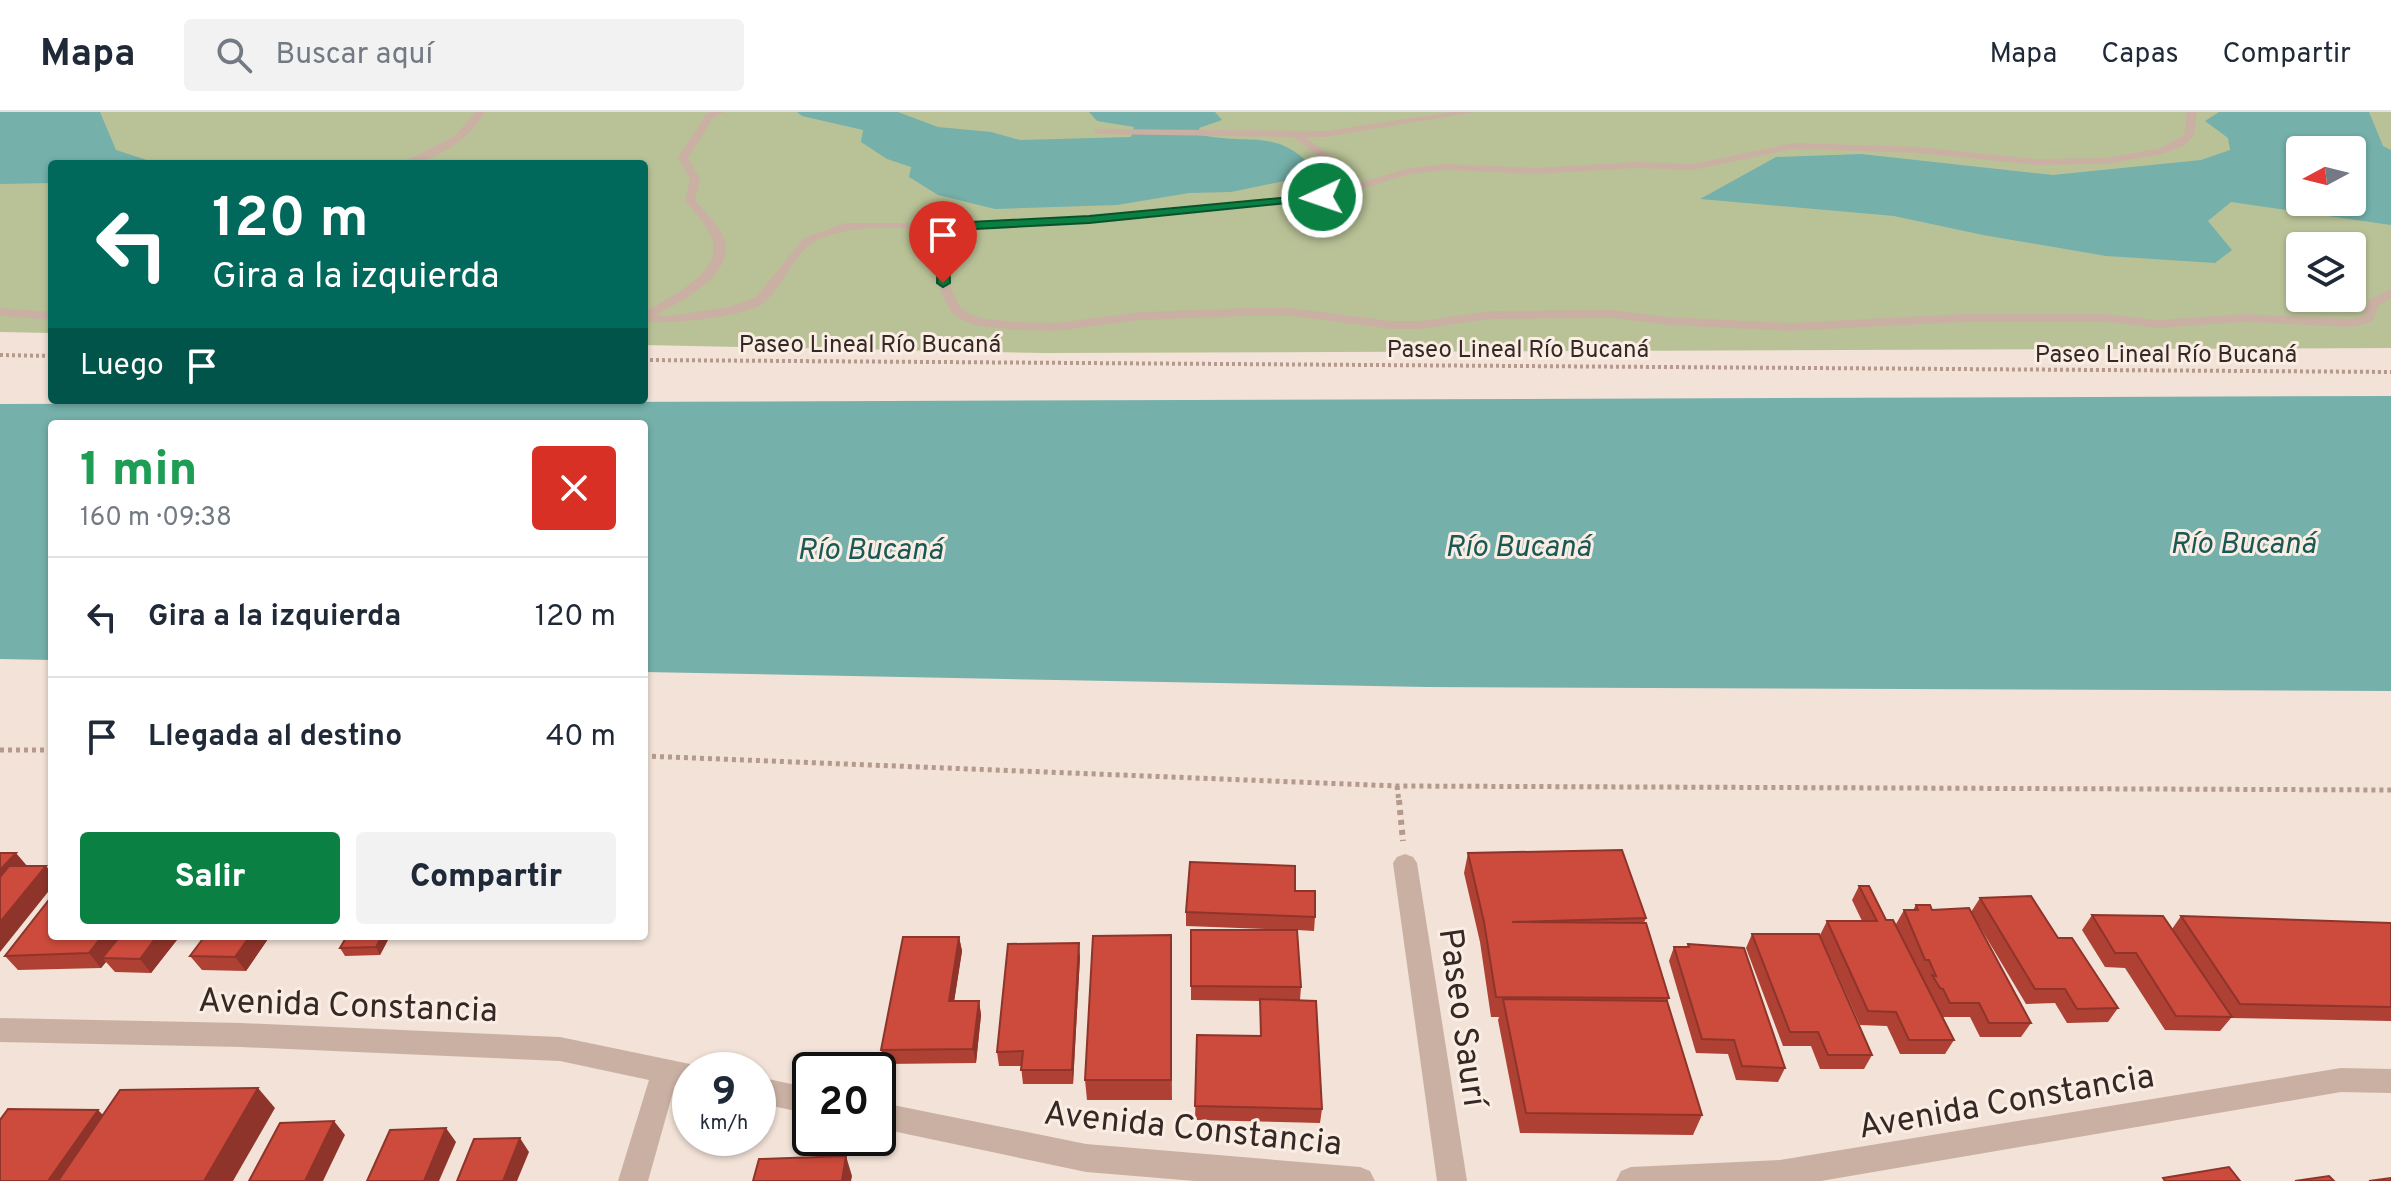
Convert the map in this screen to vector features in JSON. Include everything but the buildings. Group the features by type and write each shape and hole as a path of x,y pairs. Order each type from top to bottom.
{"street":[{"name":"Paseo Saurí","path":"1405,863 1452,1181"},
{"name":"Avenida Constancia","path":"0,1030 241,1035 560,1049 672,1072"},
{"name":"Avenida Constancia","path":"1631,1181 1780,1174 2341,1080 2391,1081"},
{"path":"633,1181 672,1087"},
{"name":"Avenida Constancia","path":"896,1119 1086,1158 1360,1181"}],"lane":[{"path":"413,160 468,130 480,112"},
{"path":"648,314 709,273 719,255 719,238 690,200 695,179 683,158 709,116 719,112"},
{"path":"1098,131 1326,134 1471,112"},
{"path":"648,317 669,320 703,315 759,301 808,240 845,226 951,226 1089,220 1322,197 1385,177 1445,167 1536,171 1637,165 1693,167 1793,146 1918,150 2037,162 2106,161 2140,156 2180,144 2189,136 2192,112"},
{"path":"1295,134 1342,169 1385,177"},
{"path":"1342,169 1350,185 1343,192"},
{"path":"951,226 945,241 942,268 943,283 955,309 965,317 983,323 1019,326 1056,327 1142,316 1248,312 1290,312 1405,325 1491,315 1614,314 1668,321 1790,327 1964,318 2106,318 2159,324 2244,318 2352,323 2368,319 2373,303 2391,293"},
{"path":"0,312 48,316"}],"path":[{"path":"0,355 48,356"},
{"name":"Paseo Lineal Río Bucaná","path":"648,360 2391,372"},
{"path":"0,750 48,750"},
{"path":"648,756 1397,786 2391,790"},
{"path":"1397,786 1405,863"}],"green space":[{"path":"0,112 2391,112 2391,348 1044,353 648,345 648,160 48,160 48,333 0,332"}],"water":[{"path":"0,112 100,112 116,150 147,160 48,160 48,183 0,184"},
{"path":"797,112 898,112 938,127 991,132 1020,140 1131,137 1134,127 1097,121 1089,112 1215,112 1222,120 1199,128 1201,135 1277,143 1304,159 1319,174 1231,192 1189,193 1117,205 995,209 938,195 909,177 911,167 887,159 861,142 863,130 802,116"},
{"path":"2219,112 2369,112 2383,146 2391,150 2391,225 2328,216 2366,216 2366,136 2286,136 2286,210 2231,202 2208,221 2232,250 2215,263 2106,256 1894,216 1700,199 1776,157 1861,154 2053,175 2201,160 2230,150 2228,138 2205,121"},
{"name":"Río Bucaná","path":"2391,396 2391,691 1427,687 648,672 648,420 48,420 48,660 0,659 0,404"}],"route":[{"path":"943,283 943,253 951,226 1089,220 1322,197"}]}
